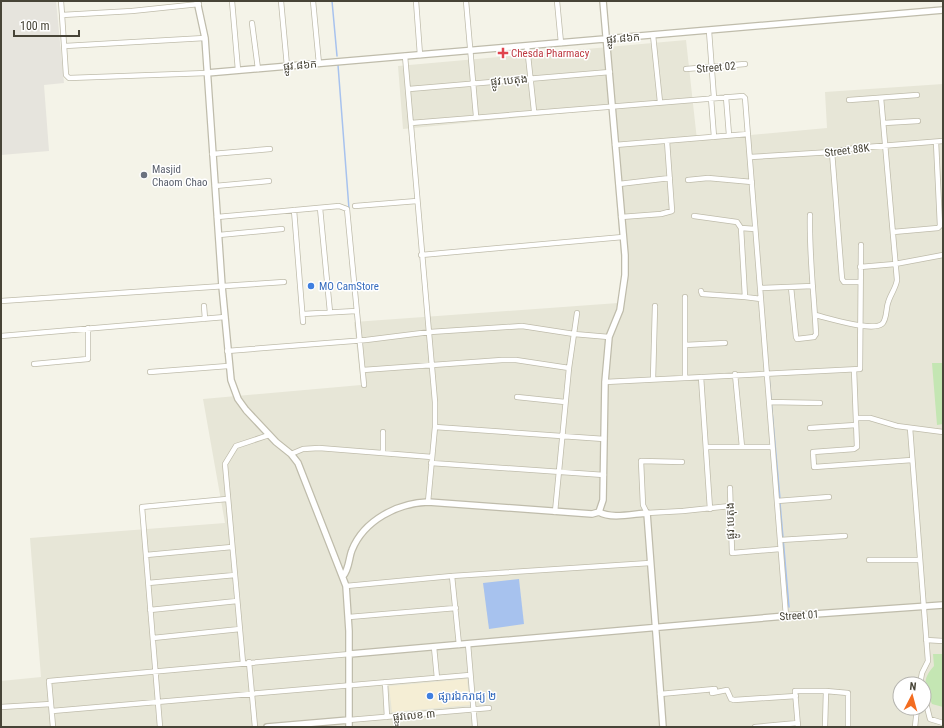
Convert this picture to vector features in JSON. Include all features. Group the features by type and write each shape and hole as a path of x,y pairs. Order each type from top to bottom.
{"street":[{"path":"61,1 66,75 70,78 207,73"},
{"path":"232,1 238,70"},
{"path":"281,1 287,66"},
{"path":"313,1 319,64"},
{"path":"416,1 420,55"},
{"path":"466,1 469,51 476,116"},
{"path":"557,1 561,43"},
{"path":"599,512 603,500 605,382 610,337 620,310 626,275 603,1"},
{"path":"62,15 132,11 198,3 205,38 228,366 238,399 269,435 291,454 298,463 343,576 346,586 349,617 349,727"},
{"name":"ផ្លូវ ៨៦ក","path":"207,73 943,10"},
{"path":"252,23 258,69"},
{"path":"709,31 712,67 714,137"},
{"path":"653,35 660,102"},
{"path":"65,46 205,38"},
{"path":"527,46 534,111"},
{"path":"405,56 409,89 421,255 430,332 435,402 428,502"},
{"name":"Street 02","path":"686,69 745,64"},
{"name":"ផ្លូវ បេតុង","path":"409,89 610,72"},
{"path":"849,100 917,95"},
{"path":"411,123 534,111 744,96 766,373 771,402 772,447 783,540 780,549 786,616"},
{"path":"726,97 729,135"},
{"path":"815,315 860,326 880,325 884,322 888,302 897,280 881,98"},
{"path":"884,123 918,121"},
{"path":"615,145 667,142 748,134"},
{"name":"Street 88K","path":"750,157 832,152 943,141"},
{"path":"621,217 669,213 673,208 667,142"},
{"path":"893,232 938,228 940,226 936,142"},
{"path":"212,154 270,149"},
{"path":"832,152 842,279 844,282 860,282"},
{"path":"619,184 670,178"},
{"path":"688,180 708,178 752,182"},
{"path":"215,186 269,181"},
{"path":"355,206 417,201"},
{"path":"218,217 340,206 348,211 364,385"},
{"path":"320,208 330,312"},
{"path":"294,210 303,322"},
{"path":"791,287 796,337 798,339 814,337 815,315 809,252 810,215"},
{"path":"694,216 737,222 741,228 745,297"},
{"path":"741,228 755,229"},
{"path":"219,235 282,229"},
{"path":"421,255 623,237"},
{"path":"605,382 735,374 860,369 861,245"},
{"path":"860,267 895,264 943,255"},
{"path":"1,301 284,282"},
{"path":"760,288 813,286"},
{"path":"701,291 702,294 709,295 761,299"},
{"path":"685,297 685,378"},
{"path":"204,306 204,319"},
{"path":"653,379 655,306"},
{"path":"303,314 356,311"},
{"path":"555,512 565,402 577,313"},
{"path":"1,336 225,317"},
{"path":"227,351 360,341 430,332 522,326 574,334 610,337"},
{"path":"34,364 88,359 88,328"},
{"path":"685,345 725,343"},
{"path":"363,370 516,360 569,368"},
{"path":"150,372 228,366"},
{"path":"854,370 856,449 813,452 814,466 912,460"},
{"path":"735,374 742,447"},
{"path":"701,376 710,509"},
{"path":"517,397 565,402"},
{"path":"771,402 820,403"},
{"path":"856,418 870,418 910,428 943,432"},
{"path":"810,428 856,425"},
{"path":"434,426 604,439"},
{"path":"910,428 928,661 921,676"},
{"path":"383,432 383,453"},
{"path":"243,663 225,464 236,446 269,435"},
{"path":"706,447 772,447"},
{"path":"291,454 304,449 319,448 432,457"},
{"path":"663,727 646,513 643,506 642,461 682,462"},
{"path":"431,463 604,475"},
{"name":"ផ្លូវ បេតុង","path":"730,488 732,553 780,549"},
{"path":"778,501 830,497"},
{"path":"160,727 142,507 227,499"},
{"path":"343,576 356,541 377,520 398,507 415,502 555,512 592,514 599,512 603,514 615,515 710,509 730,506"},
{"path":"783,540 845,536"},
{"path":"146,555 232,547"},
{"path":"868,560 919,560"},
{"path":"346,586 452,576 650,563"},
{"path":"148,583 234,575"},
{"path":"452,576 459,645"},
{"path":"150,610 237,601"},
{"name":"Street 01","path":"350,654 655,629 786,616 943,605"},
{"path":"349,617 456,608"},
{"path":"152,638 240,629"},
{"path":"926,640 943,641"},
{"path":"468,644 475,727"},
{"path":"434,647 437,678"},
{"path":"53,727 49,681 155,670 350,654"},
{"path":"249,662 255,727"},
{"path":"52,711 470,675"},
{"path":"385,682 387,717"},
{"path":"660,694 727,690 731,699 734,700 796,696"},
{"path":"755,727 798,725 795,691 826,691 848,693 848,727"},
{"path":"825,727 826,691"},
{"path":"1,707 51,704"},
{"name":"ផ្លូវលេខ ៣","path":"267,727 489,708"},
{"path":"915,727 916,716"},
{"path":"929,716 930,719 943,723"}],"shaded area":[{"path":"1,1 56,1 64,83 44,85 49,151 1,155"},
{"path":"686,40 697,140 827,128 825,92 943,84 943,727 1,727 1,681 41,677 30,538 225,523 203,399 361,385 354,322 618,303 622,270 609,109 403,129 398,66"},
{"name":"ផ្សារឯករាជ្យ ២","path":"467,679 470,705 392,712 389,686"}],"green space":[{"path":"932,363 943,363 943,424 937,425"},
{"path":"933,654 943,654 943,707 932,704 932,676 927,676 934,666"}],"water":[{"path":"519,579 524,624 489,629 483,583"}],"waterway":[{"path":"332,1 337,56"},
{"path":"338,65 349,209"},
{"path":"769,377 780,499"},
{"path":"780,503 789,607"}],"place":[{"name":"Chesda Pharmacy","path":"503,53"},
{"name":"Masjid Chaom Chao","path":"144,175"},
{"name":"MO CamStore","path":"311,286"},
{"name":"ផ្សារឯករាជ្យ ២","path":"430,696"}]}
